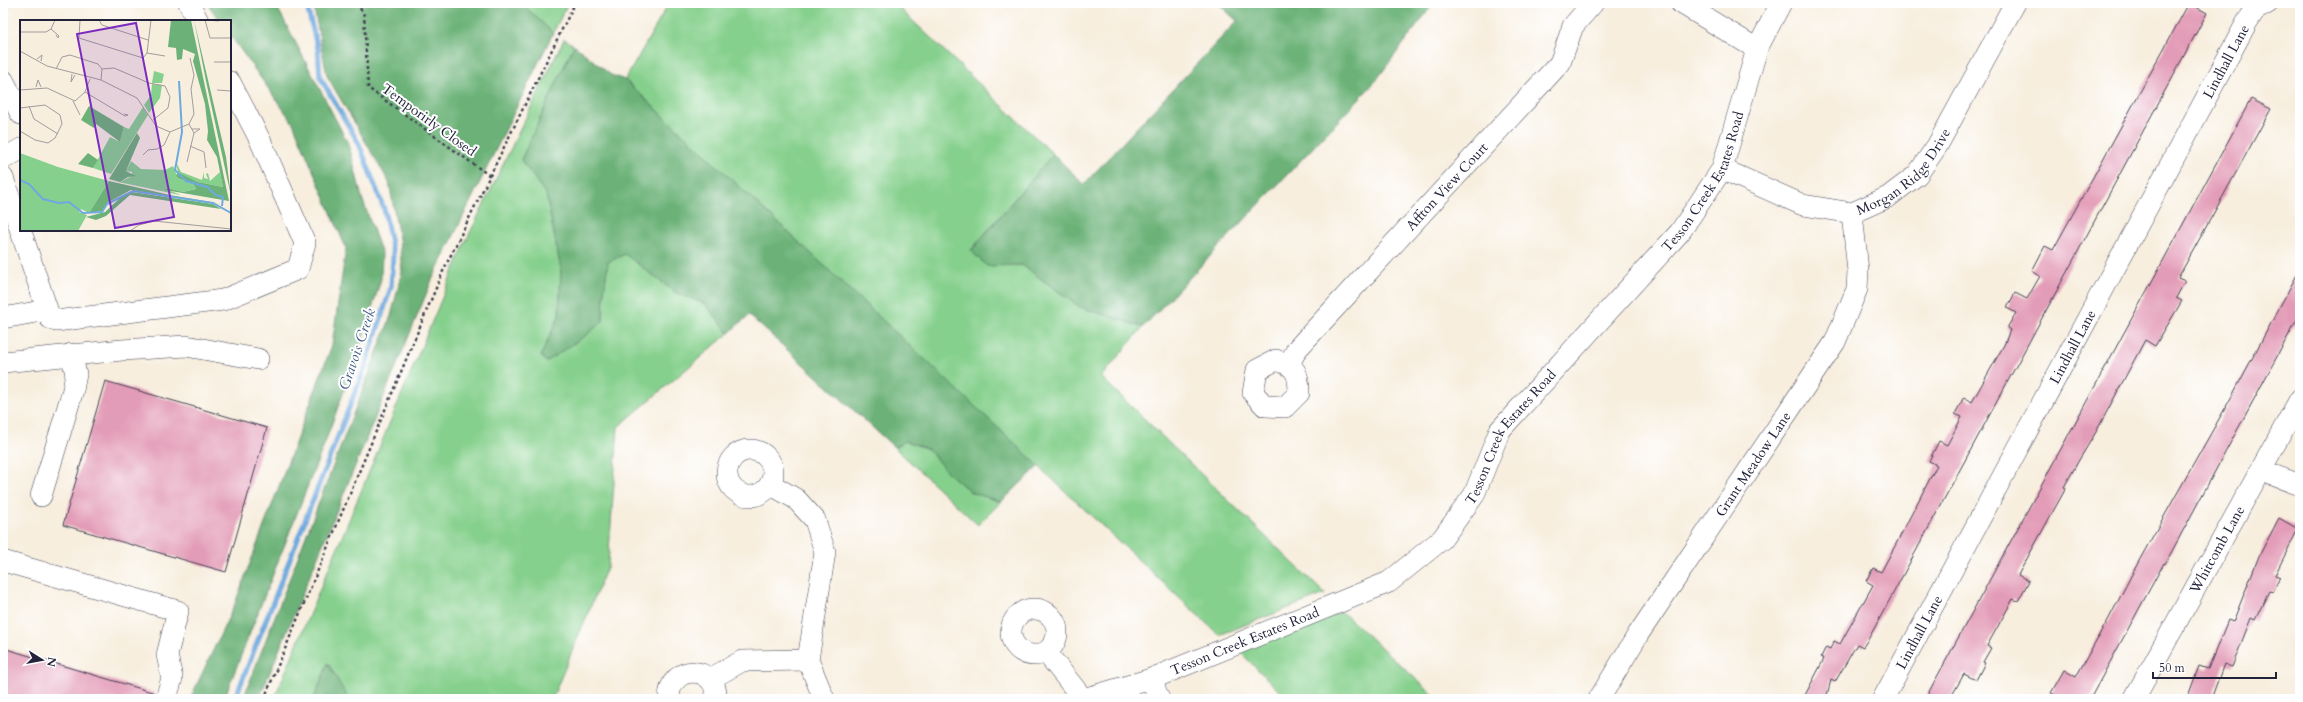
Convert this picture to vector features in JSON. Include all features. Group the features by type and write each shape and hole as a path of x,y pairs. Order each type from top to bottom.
{"street":[{"path":"189,3 198,20"},
{"name":"Affton View Court","path":"1289,364 1297,349 1560,64 1573,26 1593,3"},
{"path":"1681,3 1757,49"},
{"name":"Tesson Creek Estates Road","path":"1083,699 1151,679 1390,582 1442,539 1474,495 1500,430 1680,232 1722,169 1757,49 1781,3"},
{"name":"Morgan Ridge Drive","path":"1722,169 1802,205 1852,213 1888,197 1917,175 1937,146 2015,3"},
{"name":"Lindhall Lane","path":"1883,698 2247,22 2255,10 2268,3"},
{"path":"3,80 20,112"},
{"path":"21,231 50,318 56,321 223,300 298,270 306,243 260,140 231,84"},
{"path":"3,159 20,150"},
{"path":"3,178 20,229"},
{"name":"Grant Meadow Lane","path":"1599,699 1639,633 1835,342 1858,290 1858,271 1852,213"},
{"path":"3,318 47,310"},
{"path":"3,362 71,354 186,346 258,359"},
{"path":"41,496 73,390 76,374 71,354"},
{"name":"Whitcomb Lane","path":"2134,699 2262,471 2300,400"},
{"path":"2262,471 2300,485"},
{"path":"770,484 796,499 815,520 825,552 808,660 824,699"},
{"path":"3,562 178,611 167,655 172,678 166,699"},
{"path":"1046,652 1083,699"},
{"path":"710,679 742,661 808,660"},
{"path":"669,699 672,684 683,674 697,672 710,679 714,686 716,699"},
{"path":"1151,679 1159,699"}],"path":[{"name":"Temporirly Closed","path":"357,3 364,15 368,88 490,176"},
{"path":"264,699 444,268 575,3"}],"green space":[{"path":"207,3 275,3 349,145 362,198 382,254 381,279 361,345 327,437 224,699 190,699 234,606 332,345 346,248 293,123 231,36 231,20 219,20"},
{"path":"313,3 521,3 553,33 432,280 259,699 243,699 391,316 402,272 399,238 389,182 327,76"},
{"path":"521,3 568,3 553,33"},
{"path":"669,3 894,3 1053,154 971,250 987,266 1022,265 1080,307 1143,327 1101,377 1325,594 1219,635 625,80"},
{"path":"1218,3 1434,3 1374,83 1143,327 1080,307 1022,265 987,266 971,251 1053,154 1084,184 1237,21"},
{"path":"564,39 574,45 521,160 546,194 561,269 559,316 541,356 546,362 603,321 604,291 608,262 625,254 676,293 705,304 729,333 618,427 608,565 552,699 348,699 328,663 314,699 274,699 465,243"},
{"path":"574,45 611,75 625,80 1039,466 1001,502 971,492 947,472 928,449 906,441 894,447 749,315 729,333 705,304 676,293 625,254 608,262 604,291 603,321 588,334 546,362 541,355 559,316 561,269 546,194 521,160"},
{"path":"906,441 928,449 947,472 971,492 1001,502 978,525 894,447"},
{"path":"1342,612 1438,699 1287,699 1238,650"},
{"path":"328,663 348,698 348,699 314,699"}],"building":[{"path":"2189,3 2207,13 1869,638 1863,647 1857,644 1835,682 1831,680 1826,699 1803,699 1824,659 1821,657 1826,647 1830,649 1834,641 1840,644 1873,585 1866,581 1873,568 1881,572 1895,546 1937,465 1929,461 1939,441 1947,445 1962,417 1955,414 1964,397 1972,402 2004,345 2010,330 2007,328 2016,313 2007,308 2015,293 2027,299 2040,276 2032,271 2045,246 2053,250"},
{"path":"2251,99 2271,109 2178,278 2185,281 2176,298 2182,301 2155,346 2145,340 2096,432 2064,487 2066,488 2018,575 2029,581 2018,601 2013,599 1987,646 1991,648 1983,662 1985,663 1976,680 1964,674 1950,699 1925,699"},
{"path":"2300,269 2300,314 2090,699 2063,699 2051,693 2064,670 2076,677 2140,559 2232,396"},
{"path":"105,381 267,428 226,572 63,525"},
{"path":"2279,518 2298,529 2275,575 2280,577 2273,592 2269,591 2255,620 2251,618 2232,667 2224,664 2211,699 2187,699 2199,666 2208,669 2228,620 2233,622 2259,556"},
{"path":"3,648 155,693 154,699 3,699"}],"waterway":[{"name":"Gravois Creek","path":"235,699 367,362 391,287 393,254 384,209 359,144 320,77 318,49 306,3"}]}
